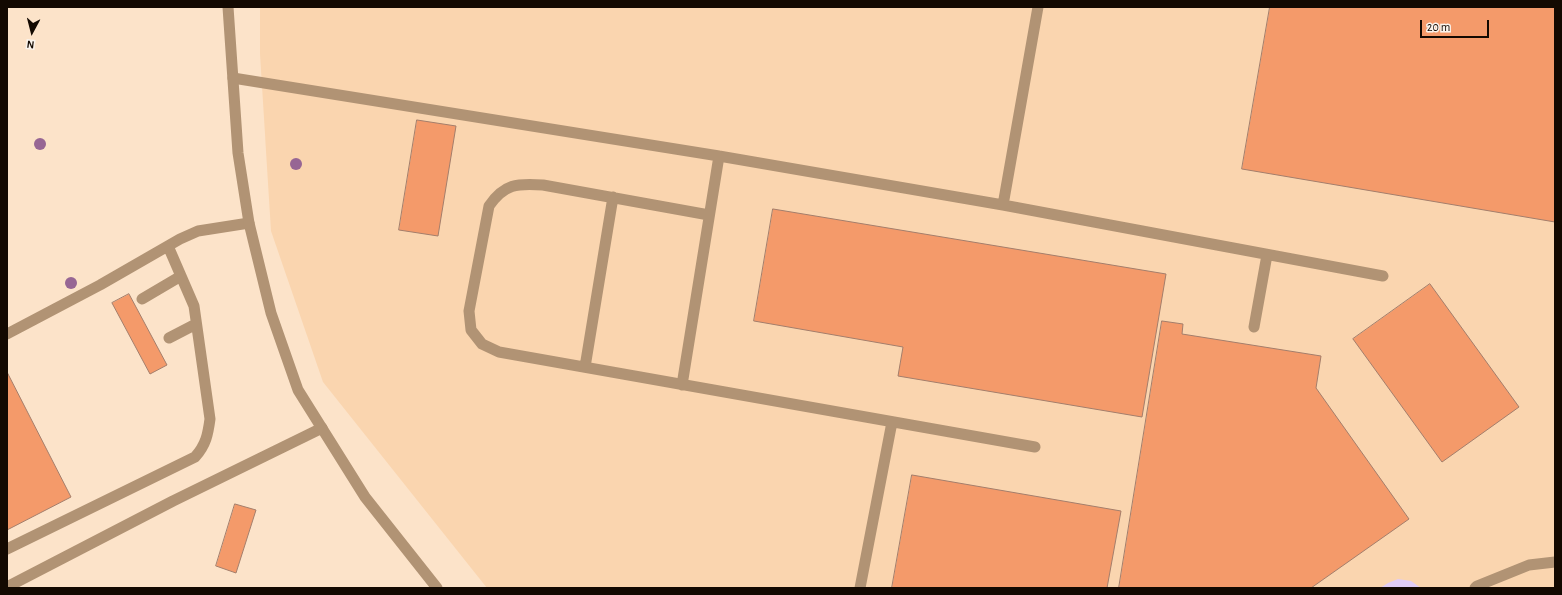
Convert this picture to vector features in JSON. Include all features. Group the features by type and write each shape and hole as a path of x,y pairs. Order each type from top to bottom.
{"street":[{"path":"228,7 238,153 249,223 270,313 298,390 365,497 437,588"},
{"path":"1003,205 1038,7"},
{"path":"233,78 719,156 1003,205 1383,276"},
{"path":"682,385 719,156"},
{"path":"709,215 526,183 507,188 496,196 489,206 469,311 471,330 482,344 499,352 1035,447"},
{"path":"585,367 613,198"},
{"path":"7,334 198,231 249,223"},
{"path":"7,549 195,456 202,449 207,436 210,419 194,306 168,246"},
{"path":"1254,327 1267,255"},
{"path":"142,299 181,276"},
{"path":"169,338 196,324"},
{"path":"860,588 892,422"},
{"path":"7,587 173,501 322,428"},
{"path":"1474,588 1529,565 1555,562"}],"shaded area":[{"path":"260,7 1555,7 1555,588 487,588 323,382 271,231 260,54"},
{"path":"1398,579 1411,581 1421,588 1380,588"}],"building":[{"path":"1270,7 1555,7 1555,222 1242,169"},
{"path":"417,120 456,126 438,236 399,230"},
{"path":"773,209 1166,274 1142,417 898,376 903,347 754,321"},
{"path":"1430,284 1519,407 1442,462 1353,339"},
{"path":"129,294 167,365 150,374 112,303"},
{"path":"1162,321 1183,324 1182,334 1321,356 1316,388 1409,519 1311,588 1119,588"},
{"path":"7,372 71,497 7,530"},
{"path":"912,475 1121,511 1107,588 892,588"},
{"path":"235,504 256,510 236,573 216,566"}]}
